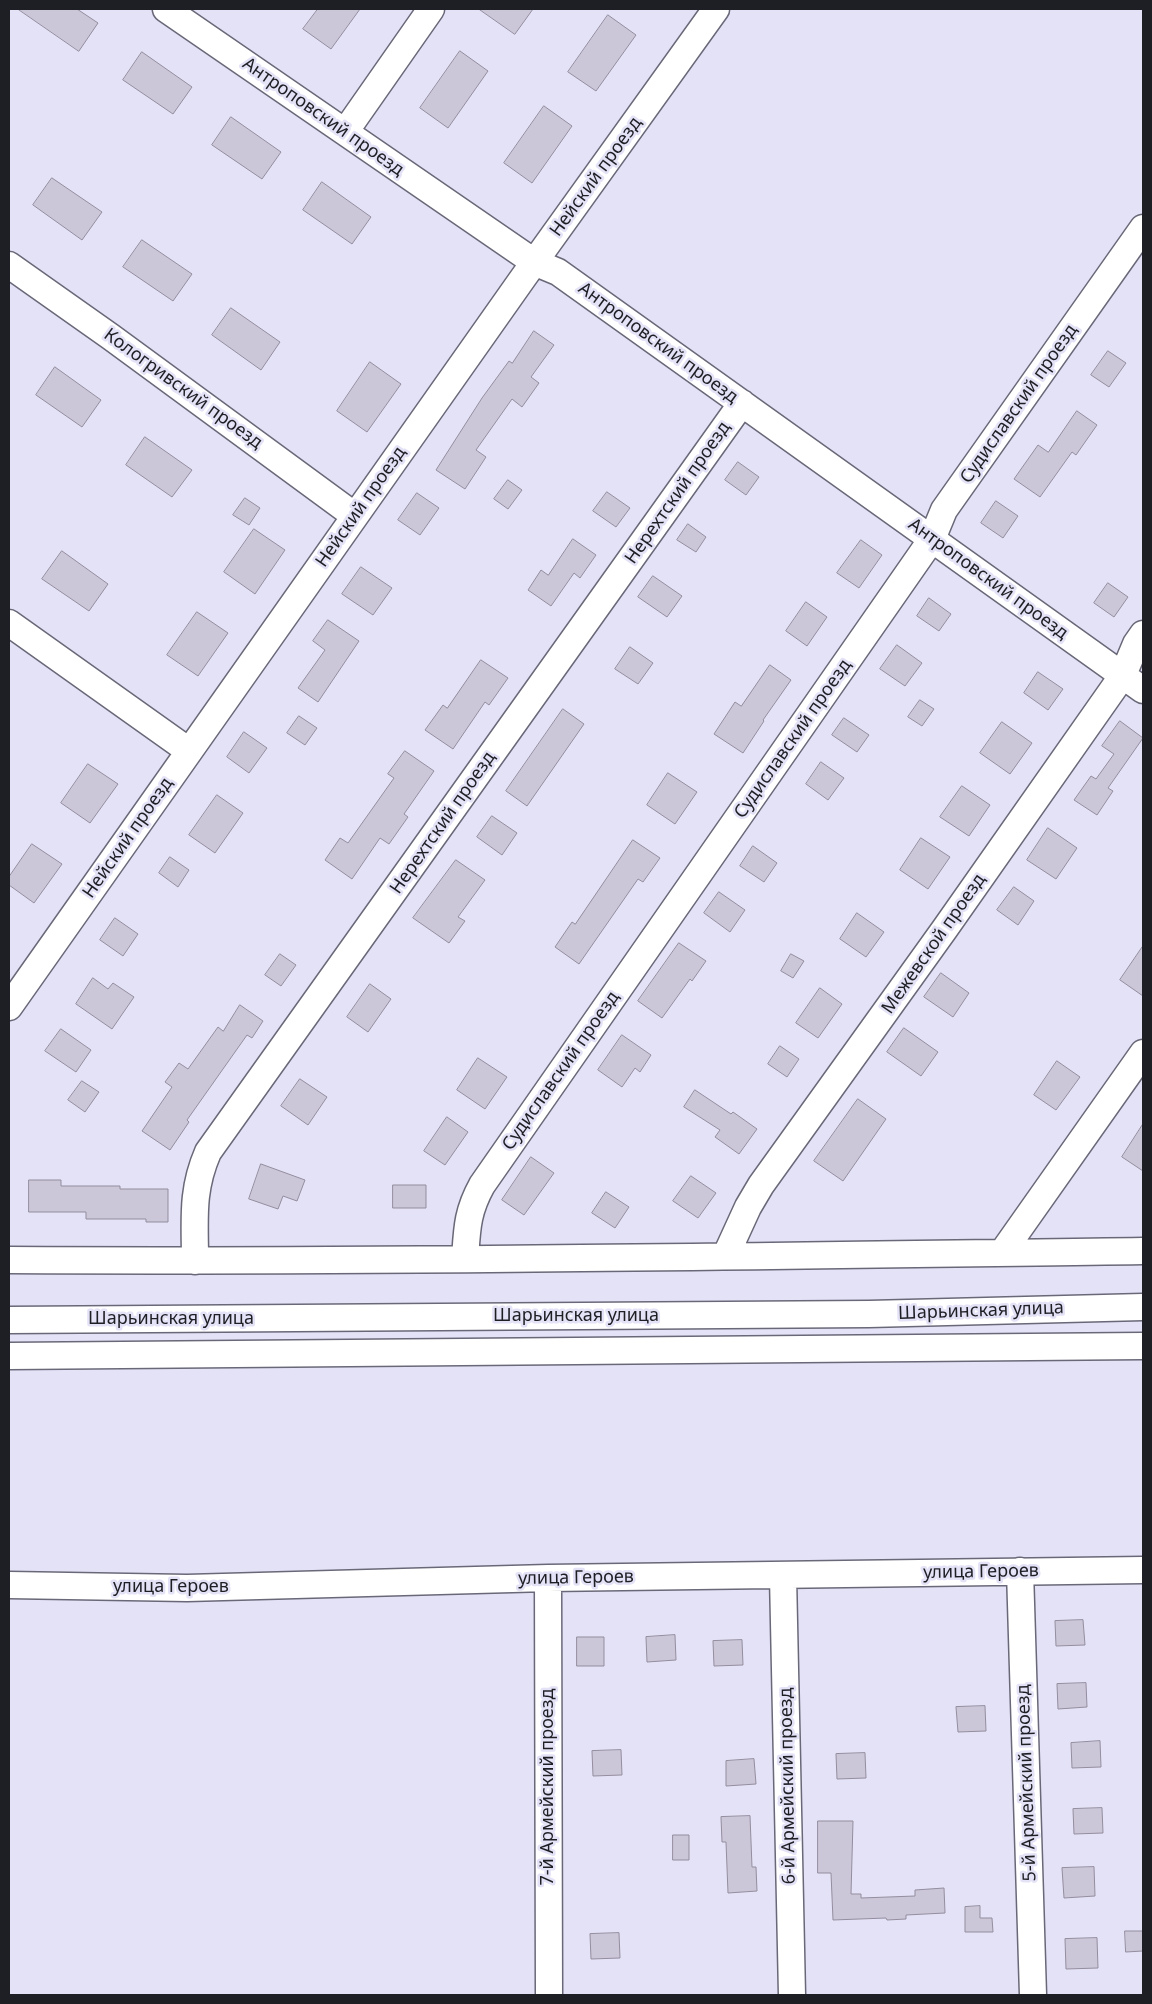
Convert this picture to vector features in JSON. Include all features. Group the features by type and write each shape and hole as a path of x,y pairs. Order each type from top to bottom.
{"street":[{"name":"Антроповский проезд","path":"166,9 534,262 558,272 1133,682"},
{"path":"345,132 430,9"},
{"name":"Нейский проезд","path":"9,1007 18,974 189,751 534,262 716,9"},
{"name":"Судиславский проезд","path":"465,1259 468,1219 473,1201 482,1185 932,539 944,510 1143,228"},
{"name":"Кологривский проезд","path":"9,265 111,337 355,516"},
{"name":"Нерехтский проезд","path":"194,1261 195,1195 200,1172 208,1152 742,403"},
{"path":"9,623 189,751"},
{"name":"Межевской проезд","path":"726,1255 748,1207 761,1185 944,930 1133,682 1136,644 1143,634"},
{"path":"1002,1253 1143,1054"},
{"path":"9,1260 465,1259 1143,1251"},
{"name":"Шарьинская улица","path":"9,1320 859,1314 1143,1308"},
{"path":"9,1356 1143,1346"},
{"name":"улица Героев","path":"9,1585 188,1588 548,1578 1143,1570"},
{"name":"5-й Армейский проезд","path":"1020,1571 1033,1995"},
{"name":"6-й Армейский проезд","path":"783,1576 792,1995"},
{"name":"7-й Армейский проезд","path":"548,1578 549,1995"}],"building":[{"path":"18,9 77,9 98,23 79,51"},
{"path":"318,9 360,9 331,49 303,29"},
{"path":"479,9 533,9 515,34"},
{"path":"608,15 636,35 596,91 568,72"},
{"path":"460,51 488,71 448,128 420,108"},
{"path":"142,52 192,87 173,114 123,80"},
{"path":"544,106 572,126 532,183 504,163"},
{"path":"231,117 281,152 262,179 212,145"},
{"path":"52,178 102,212 82,240 33,205"},
{"path":"322,182 371,217 352,244 303,210"},
{"path":"142,240 192,274 173,301 123,267"},
{"path":"231,308 280,342 261,370 212,335"},
{"path":"534,331 554,345 531,377 539,383 522,407 512,399 476,450 486,457 465,489 436,470 482,398 509,361 512,363"},
{"path":"1108,351 1126,363 1109,387 1091,375"},
{"path":"370,362 401,384 367,432 337,411"},
{"path":"55,367 101,400 82,427 36,395"},
{"path":"1077,411 1097,425 1076,455 1072,452 1040,497 1014,479 1038,445 1048,452"},
{"path":"145,437 192,470 172,497 126,465"},
{"path":"738,462 759,477 746,495 725,480"},
{"path":"508,480 522,490 508,509 494,499"},
{"path":"607,492 630,508 616,527 593,511"},
{"path":"417,493 439,508 420,535 398,520"},
{"path":"245,498 260,508 249,525 233,515"},
{"path":"996,501 1018,516 1003,538 981,523"},
{"path":"688,524 706,537 696,552 677,540"},
{"path":"254,529 285,550 255,594 224,572"},
{"path":"573,539 596,555 580,578 574,573 551,606 528,590 541,570 548,575"},
{"path":"861,540 882,555 859,588 837,573"},
{"path":"62,551 108,584 89,611 42,579"},
{"path":"361,567 392,588 373,615 342,594"},
{"path":"653,576 682,596 667,617 638,597"},
{"path":"1108,583 1128,597 1114,617 1094,603"},
{"path":"929,598 951,614 939,631 917,616"},
{"path":"806,602 827,617 807,646 786,631"},
{"path":"197,612 228,633 198,676 167,655"},
{"path":"328,620 359,641 318,702 298,688 325,650 313,641"},
{"path":"897,645 922,663 905,686 880,669"},
{"path":"630,647 653,663 638,684 615,669"},
{"path":"481,660 508,678 489,705 485,702 453,749 425,730 443,705 447,708"},
{"path":"770,665 791,680 743,753 714,734 735,702 741,706"},
{"path":"1038,672 1063,689 1048,710 1024,693"},
{"path":"920,700 934,709 922,726 908,717"},
{"path":"563,709 584,724 527,806 506,791"},
{"path":"299,716 317,728 305,745 287,733"},
{"path":"844,718 869,735 857,752 832,735"},
{"path":"1120,721 1143,738 1108,788 1113,791 1097,815 1074,800 1091,776 1096,779 1114,754 1102,746"},
{"path":"1002,722 1032,743 1010,774 980,753"},
{"path":"244,732 267,748 249,773 227,757"},
{"path":"405,751 434,771 404,814 408,817 389,844 380,838 352,879 325,860 340,838 348,843 394,778 388,774"},
{"path":"821,762 844,778 828,800 806,784"},
{"path":"88,764 118,784 90,823 61,803"},
{"path":"668,773 697,792 675,824 647,805"},
{"path":"962,786 990,805 969,836 940,817"},
{"path":"217,795 243,813 215,853 189,835"},
{"path":"492,816 517,833 502,855 477,837"},
{"path":"1048,828 1077,848 1056,879 1027,860"},
{"path":"921,838 950,857 928,889 900,870"},
{"path":"633,840 660,858 643,882 638,879 579,964 555,947 572,922 575,924"},
{"path":"32,844 62,864 34,903 9,885 9,877"},
{"path":"753,846 777,863 764,882 740,866"},
{"path":"170,857 189,870 178,887 159,873"},
{"path":"456,860 485,880 458,917 465,921 449,943 413,918"},
{"path":"1014,887 1034,901 1018,925 997,910"},
{"path":"719,892 745,910 730,932 704,913"},
{"path":"857,913 884,932 866,957 840,939"},
{"path":"115,918 138,934 123,956 100,940"},
{"path":"679,943 706,961 692,981 690,979 662,1018 638,1001"},
{"path":"1143,946 1143,996 1120,980"},
{"path":"280,954 296,965 281,986 265,975"},
{"path":"791,954 804,961 793,978 781,971"},
{"path":"941,973 969,993 953,1017 924,997"},
{"path":"93,978 108,989 113,983 134,997 112,1029 76,1004"},
{"path":"370,984 391,999 368,1032 347,1017"},
{"path":"820,988 842,1004 818,1038 796,1023"},
{"path":"240,1005 263,1021 252,1038 247,1035 187,1120 189,1122 170,1150 142,1131 172,1087 165,1082 179,1063 188,1069 218,1027 223,1031"},
{"path":"904,1028 938,1052 921,1076 887,1052"},
{"path":"61,1029 91,1050 76,1072 45,1051"},
{"path":"622,1035 651,1055 640,1072 635,1068 622,1087 598,1070"},
{"path":"780,1046 799,1059 787,1077 768,1064"},
{"path":"478,1058 507,1077 485,1109 457,1090"},
{"path":"1057,1061 1080,1077 1056,1110 1034,1095"},
{"path":"300,1079 327,1097 308,1125 281,1106"},
{"path":"82,1081 99,1092 85,1112 68,1100"},
{"path":"695,1090 731,1114 733,1112 757,1129 739,1154 715,1137 720,1130 684,1107"},
{"path":"858,1099 886,1119 843,1181 814,1161"},
{"path":"447,1117 468,1132 445,1165 424,1151"},
{"path":"1143,1124 1143,1171 1122,1157"},
{"path":"531,1157 554,1173 524,1215 502,1200"},
{"path":"261,1164 305,1180 297,1201 283,1196 278,1209 249,1199"},
{"path":"691,1176 716,1193 698,1218 673,1201"},
{"path":"29,1180 61,1180 61,1186 120,1186 120,1189 168,1189 168,1222 146,1222 146,1219 86,1219 86,1212 29,1212"},
{"path":"393,1185 426,1185 426,1208 393,1208"},
{"path":"606,1192 629,1207 615,1228 592,1213"},
{"path":"1083,1620 1085,1645 1056,1646 1055,1621"},
{"path":"675,1635 676,1660 647,1662 646,1637"},
{"path":"577,1637 604,1637 604,1666 577,1666"},
{"path":"742,1640 743,1665 714,1666 713,1641"},
{"path":"1086,1683 1087,1707 1058,1709 1057,1684"},
{"path":"985,1706 986,1731 958,1732 956,1707"},
{"path":"1100,1741 1101,1767 1072,1768 1071,1743"},
{"path":"621,1750 622,1775 593,1776 592,1751"},
{"path":"865,1753 866,1778 837,1779 836,1754"},
{"path":"754,1759 756,1784 726,1786 726,1761"},
{"path":"1102,1808 1103,1833 1074,1834 1073,1809"},
{"path":"750,1816 752,1867 756,1867 757,1891 728,1893 726,1842 722,1842 721,1817"},
{"path":"818,1821 853,1821 851,1894 861,1894 861,1898 915,1896 915,1890 944,1888 945,1913 906,1915 906,1919 833,1920 831,1873 818,1873"},
{"path":"673,1835 689,1835 689,1860 673,1860"},
{"path":"1094,1867 1095,1896 1064,1898 1062,1868"},
{"path":"980,1906 980,1918 992,1918 993,1932 965,1932 965,1907"},
{"path":"1125,1931 1143,1931 1143,1951 1126,1952"},
{"path":"619,1933 620,1958 591,1959 590,1934"},
{"path":"1097,1938 1098,1968 1066,1969 1065,1939"}]}
